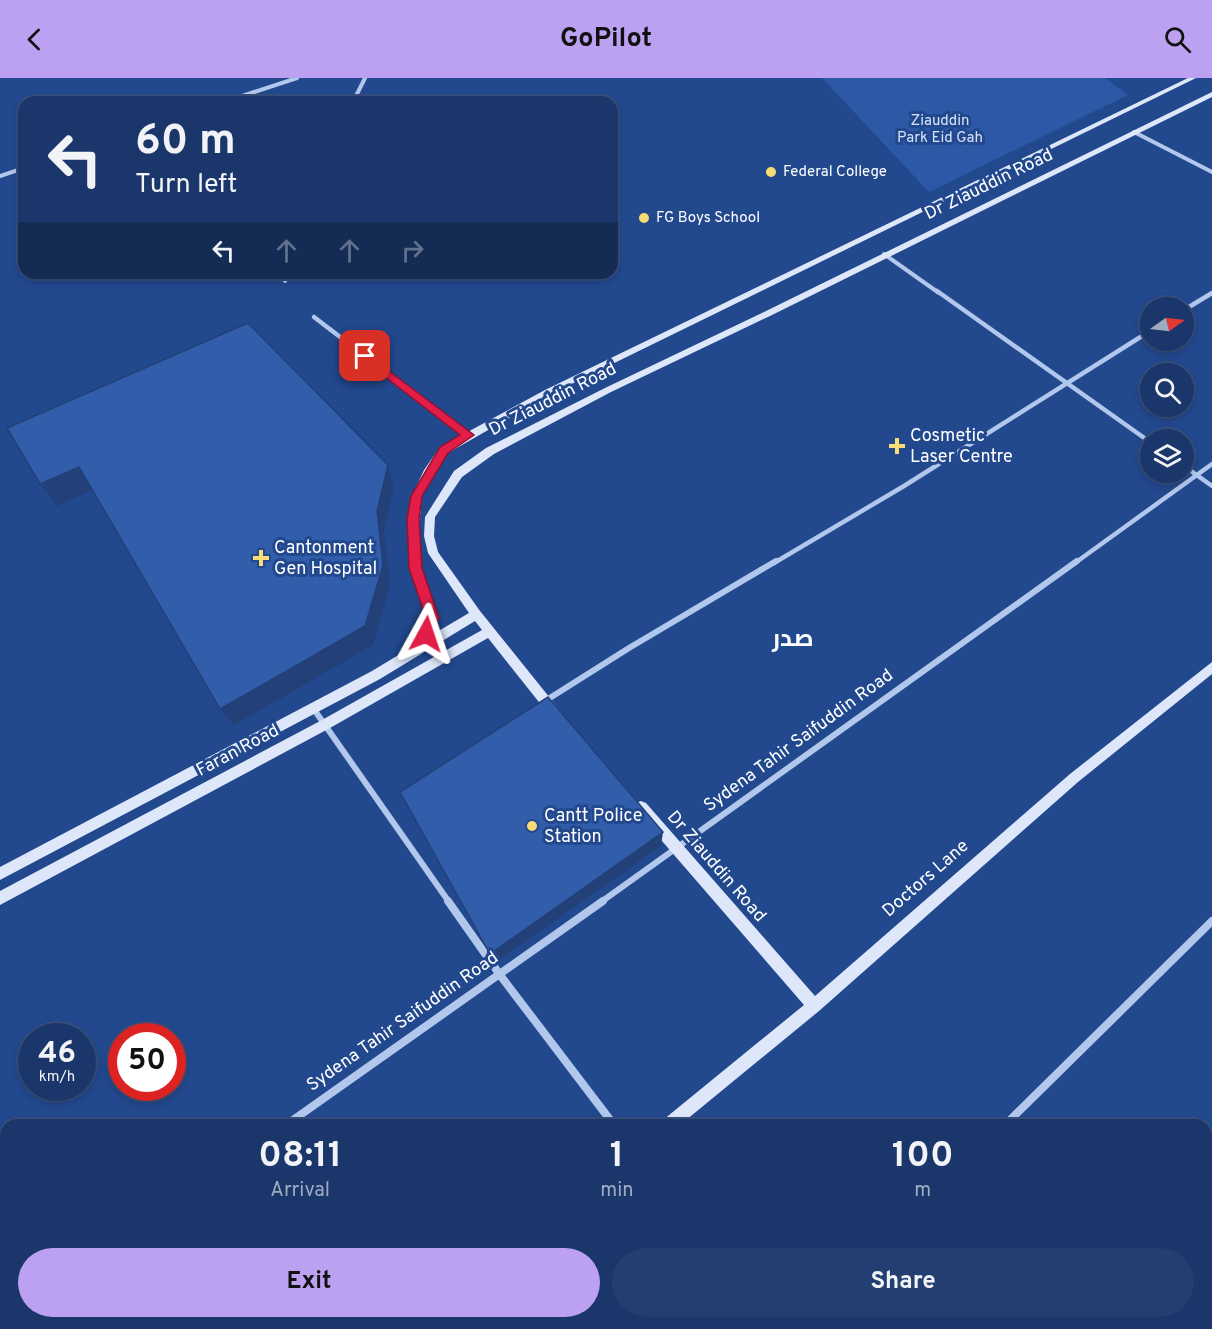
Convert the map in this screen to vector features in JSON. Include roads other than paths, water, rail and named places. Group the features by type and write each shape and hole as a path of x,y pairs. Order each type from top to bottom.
{"main road":[{"name":"Dr Ziauddin Road","path":"419,649 432,618 415,568 413,519 417,496 444,450 548,392 1193,78"},
{"name":"Dr Ziauddin Road","path":"560,718 476,614 433,553 429,536 430,517 458,474 490,451 558,415 1212,94"},
{"path":"0,874 376,675 476,614"},
{"name":"Faran Road","path":"0,898 326,724 490,631"},
{"name":"Doctors Lane","path":"675,1119 814,1006 1074,778 1212,667"},
{"name":"Dr Ziauddin Road","path":"631,796 814,1006"}],"street":[{"path":"242,96 297,78"},
{"path":"355,96 365,78"},
{"path":"1134,132 1212,172"},
{"path":"0,176 18,170"},
{"path":"884,254 1140,435"},
{"path":"1194,304 1212,293"},
{"path":"314,317 468,435"},
{"path":"544,701 629,648 904,486 1140,337"},
{"name":"Sydena Tahir Saifuddin Road","path":"295,1119 678,848 1212,464"},
{"path":"1196,475 1212,486"},
{"path":"313,708 500,975 609,1119"},
{"path":"1011,1119 1212,921"}],"place":[{"name":"Federal College","path":"771,172"},
{"name":"FG Boys School","path":"644,218"},
{"name":"Cosmetic Laser Centre","path":"897,446"},
{"name":"Cantonment Gen Hospital","path":"261,558"},
{"name":"Cantt Police Station","path":"532,826"}],"district":[{"name":"صدر","path":"793,640"}],"park label":[{"name":"Ziauddin Park Eid Gah","path":"940,130"}]}
